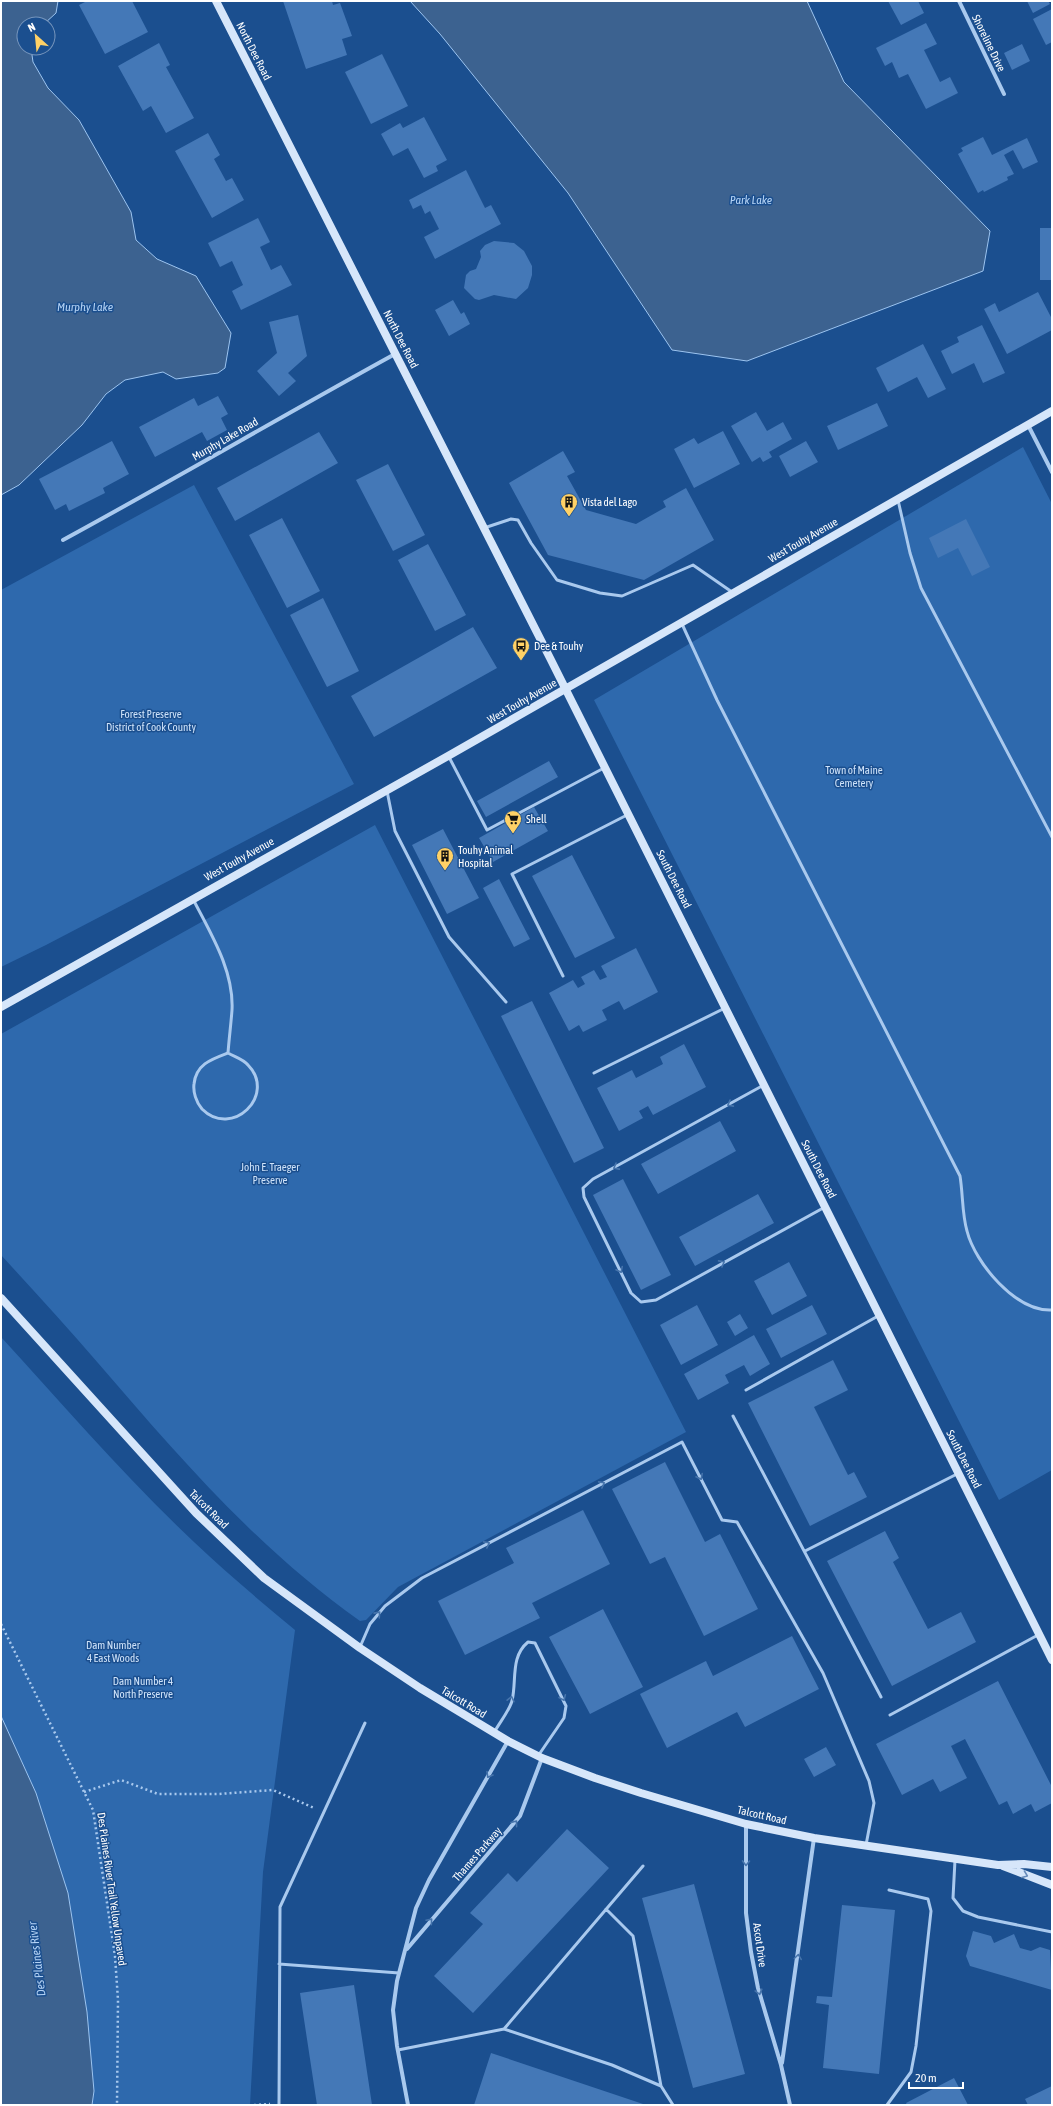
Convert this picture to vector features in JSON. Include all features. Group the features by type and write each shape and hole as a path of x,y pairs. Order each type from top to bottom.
{"main road":[{"name":"North Dee Road","path":"216,1 565,688"},
{"name":"West Touhy Avenue","path":"1,1007 448,756 681,621 1052,411"},
{"name":"South Dee Road","path":"565,688 1052,1660"},
{"name":"Talcott Road","path":"1,1298 196,1513 264,1578 360,1648 420,1688 508,1741 540,1757 640,1794 746,1824 814,1838 866,1846 998,1864 1024,1864 1052,1867"},
{"path":"998,1864 1052,1885"}],"street":[{"name":"Shoreline Drive","path":"959,1 1004,94"},
{"name":"Murphy Lake Road","path":"63,540 164,485 238,441 396,354"},
{"path":"1028,425 1052,472"},
{"name":"Thames Parkway","path":"408,2105 398,2050 393,2010 399,1973 416,1908 429,1880 508,1741"},
{"name":"Thames Parkway","path":"405,1951 520,1816 540,1757"},
{"name":"Ascot Drive","path":"746,1824 746,1913 751,1952 758,1988 781,2065 790,2105"},
{"name":"Ascot Drive","path":"781,2065 814,1838"}],"lane":[{"path":"898,499 910,554 922,588 1052,837"},
{"path":"484,528 511,519 518,520 531,543 557,580 600,593 622,596 693,565 732,592"},
{"path":"681,621 717,700 960,1176 966,1231 973,1247 985,1266 1000,1285 1019,1299 1035,1307 1052,1310"},
{"path":"448,756 487,830 605,767"},
{"path":"387,789 395,831 449,937 506,1002"},
{"path":"563,976 512,874 629,814"},
{"path":"193,898 221,955 230,984 232,1009 228,1053"},
{"path":"594,1073 725,1008"},
{"path":"228,1053 249,1066 254,1073 257,1086 254,1101 249,1109 236,1117 222,1119 210,1115 200,1106 194,1092 194,1084 200,1068 208,1061 228,1053"},
{"path":"764,1085 593,1179 583,1188 584,1198 628,1286 632,1293 642,1302 656,1300 825,1207"},
{"path":"746,1390 879,1315"},
{"path":"733,1416 806,1551 881,1697"},
{"path":"360,1648 370,1624 385,1606 422,1578 682,1442 722,1520 738,1522 823,1673 869,1782 874,1803 866,1846"},
{"path":"806,1551 958,1473"},
{"path":"890,1715 1039,1634"},
{"path":"494,1733 512,1702 515,1664 521,1648 528,1642 535,1643 566,1706 564,1718 540,1757"},
{"path":"279,2104 280,1907 365,1723"},
{"path":"955,1858 953,1898 963,1911 978,1917 1052,1932"},
{"path":"504,2029 643,1866"},
{"path":"887,2105 911,2072 916,2046 931,1910 928,1899 889,1890"},
{"path":"606,1909 633,1936 661,2086 673,2105"},
{"path":"279,1964 399,1973"},
{"path":"398,2050 504,2029 612,2065 661,2086"}],"path":[{"name":"Des Plaines River Trail Yellow Unpaved","path":"1,1624 93,1810 115,1956 118,2000 117,2105"},
{"path":"84,1792 121,1780 158,1794 219,1794 273,1790 324,1812"},
{"path":"254,2105 279,2104"}],"green space":[{"name":"Town of Maine Cemetery","path":"1023,447 1052,504 1052,1470 999,1500 594,700"},
{"name":"Forest Preserve District of Cook County","path":"194,485 354,784 1,967 1,590"},
{"name":"John E. Traeger Preserve","path":"375,825 686,1432 398,1587 366,1620 360,1621 287,1564 221,1500 159,1433 1,1255 1,1034"},
{"name":"Dam Number 4 North Preserve","path":"1,1337 144,1493 169,1518 231,1576 295,1630 263,1872 250,2105 1,2105"}],"water":[{"name":"Murphy Lake","path":"1,1 58,1 56,13 53,16 16,16 16,56 32,56 33,62 48,88 79,120 131,212 136,240 157,259 196,276 231,333 225,368 218,373 176,379 163,372 125,380 106,394 82,425 19,485 1,495"},
{"name":"Park Lake","path":"410,1 807,1 844,82 990,231 983,271 747,361 672,350 568,193 440,34"},
{"name":"Des Plaines River","path":"1,1716 36,1793 68,1893 87,2012 94,2091 92,2105 1,2105"}],"building":[{"path":"87,1 132,1 148,32 105,54 79,5"},
{"path":"283,1 332,1 333,5 340,3 352,36 342,39 347,55 306,69"},
{"path":"888,1 918,1 924,13 901,25"},
{"path":"1027,1 1048,1 1050,4 1033,13"},
{"path":"1052,9 1052,42 1046,45 1033,19"},
{"path":"926,23 937,44 924,50 940,82 950,77 958,93 926,109 908,74 899,78 892,62 885,66 876,48"},
{"path":"159,43 170,65 166,67 194,118 166,133 151,106 143,111 118,66"},
{"path":"1022,44 1030,61 1012,70 1004,53"},
{"path":"382,54 408,106 371,124 345,72"},
{"path":"424,117 447,160 436,166 438,171 424,178 408,148 393,156 381,134 400,123 403,128"},
{"path":"208,133 220,155 214,159 226,181 232,178 244,200 212,218 175,151"},
{"path":"983,137 992,155 1027,138 1038,162 1023,169 1013,150 1004,155 1014,174 1007,177 1008,180 984,192 983,190 978,193 958,154 963,151 961,148"},
{"path":"466,170 485,208 491,205 501,224 435,259 424,237 439,229 430,211 425,214 421,205 413,209 409,200"},
{"path":"258,218 270,242 260,247 271,270 281,265 292,285 241,310 232,291 243,285 232,261 220,267 208,243"},
{"path":"1040,228 1052,228 1052,280 1040,280"},
{"path":"494,241 514,243 524,251 532,266 532,275 528,288 516,299 494,295 479,300 475,299 464,288 466,275 470,271 476,269 481,257 480,251 485,245"},
{"path":"1038,292 1052,319 1052,330 1007,354 984,309 995,303 999,312"},
{"path":"453,300 461,314 464,312 470,324 449,336 435,310"},
{"path":"298,315 307,356 288,373 296,381 279,396 257,371 277,353 269,322"},
{"path":"982,325 1005,373 983,383 974,363 952,374 941,351 959,342 957,337"},
{"path":"923,344 946,389 928,398 917,377 888,392 876,368"},
{"path":"218,396 228,414 221,418 227,430 207,441 202,432 155,457 139,427 194,398 198,406"},
{"path":"877,403 888,426 838,450 827,426"},
{"path":"756,412 767,431 783,422 792,439 769,452 772,457 763,462 760,457 752,462 731,426"},
{"path":"723,431 740,464 694,488 674,449 694,438 698,444"},
{"path":"319,432 338,463 235,521 217,488"},
{"path":"112,441 129,474 103,488 105,493 69,511 66,504 55,510 39,479"},
{"path":"806,441 818,462 790,477 779,456"},
{"name":"Vista del Lago","path":"563,451 575,472 567,476 586,510 636,524 666,507 663,501 686,488 714,540 644,580 548,555 509,483"},
{"path":"388,464 425,535 393,551 356,480"},
{"path":"282,518 320,591 287,608 249,535"},
{"path":"966,519 990,567 972,576 958,548 938,558 929,538"},
{"path":"428,544 466,615 435,631 398,560"},
{"path":"323,598 359,671 327,687 290,615"},
{"path":"473,627 497,668 374,737 351,696"},
{"name":"Shell","path":"549,761 558,777 486,817 477,801"},
{"name":"Shell","path":"534,807 548,831 493,862 479,838"},
{"name":"Touhy Animal Hospital","path":"443,829 479,898 447,914 412,845"},
{"path":"572,855 615,938 575,958 532,876"},
{"path":"499,879 530,939 514,947 483,888"},
{"path":"636,948 658,992 624,1010 619,1001 602,1010 607,1020 583,1032 579,1025 569,1031 549,993 573,980 578,988 585,984 581,977 594,970 600,980 607,977 601,966"},
{"path":"532,1001 604,1148 574,1163 501,1016"},
{"path":"684,1044 706,1087 653,1115 648,1106 639,1111 643,1118 619,1131 597,1088 632,1070 636,1078 663,1064 660,1057"},
{"path":"720,1121 736,1151 658,1194 641,1164"},
{"path":"623,1179 671,1275 641,1290 593,1195"},
{"path":"758,1194 774,1223 695,1266 679,1237"},
{"path":"789,1262 807,1296 772,1315 754,1281"},
{"path":"697,1305 718,1345 681,1365 660,1325"},
{"path":"812,1305 827,1334 781,1358 766,1329"},
{"path":"740,1314 748,1328 735,1336 727,1322"},
{"path":"754,1335 770,1364 750,1376 744,1365 725,1375 729,1383 698,1400 684,1374"},
{"path":"833,1360 848,1390 814,1407 848,1475 854,1472 867,1497 810,1526 748,1403"},
{"path":"665,1462 705,1542 720,1534 758,1609 704,1636 665,1557 650,1564 612,1489"},
{"path":"583,1510 610,1564 532,1603 540,1618 465,1655 438,1601 514,1563 506,1548"},
{"path":"885,1531 899,1558 893,1562 928,1629 961,1612 976,1642 892,1686 827,1561"},
{"path":"603,1609 643,1687 590,1714 549,1637"},
{"path":"792,1636 819,1689 745,1727 737,1712 667,1748 640,1694 706,1661 713,1676"},
{"path":"998,1681 1052,1787 1052,1803 1035,1812 1031,1804 1013,1814 1007,1801 999,1805 965,1739 951,1746 967,1778 940,1792 933,1779 902,1795 876,1744"},
{"path":"826,1747 836,1765 814,1777 804,1759"},
{"path":"567,1829 609,1868 473,2013 434,1976 483,1924 470,1913 508,1873 517,1882"},
{"path":"694,1884 745,2074 693,2088 642,1898"},
{"path":"842,1905 895,1910 879,2074 823,2068 829,2005 816,2003 817,1996 832,1997"},
{"path":"973,1931 991,1936 994,1943 1014,1934 1020,1948 1031,1951 1040,1947 1050,1950 1052,1990 970,1966 966,1956"},
{"path":"354,1985 372,2105 317,2105 300,1993"},
{"path":"491,2053 646,2105 474,2105"},
{"path":"954,2078 968,2105 907,2105 906,2103"},
{"path":"1052,2086 1052,2105 1028,2105 1025,2099"}],"place":[{"name":"Vista del Lago","path":"569,517"},
{"name":"Dee & Touhy","path":"521,661"},
{"name":"Shell","path":"513,834"},
{"name":"Touhy Animal Hospital","path":"445,871"}],"park label":[{"name":"Dam Number 4 East Woods","path":"113,1651"}]}
